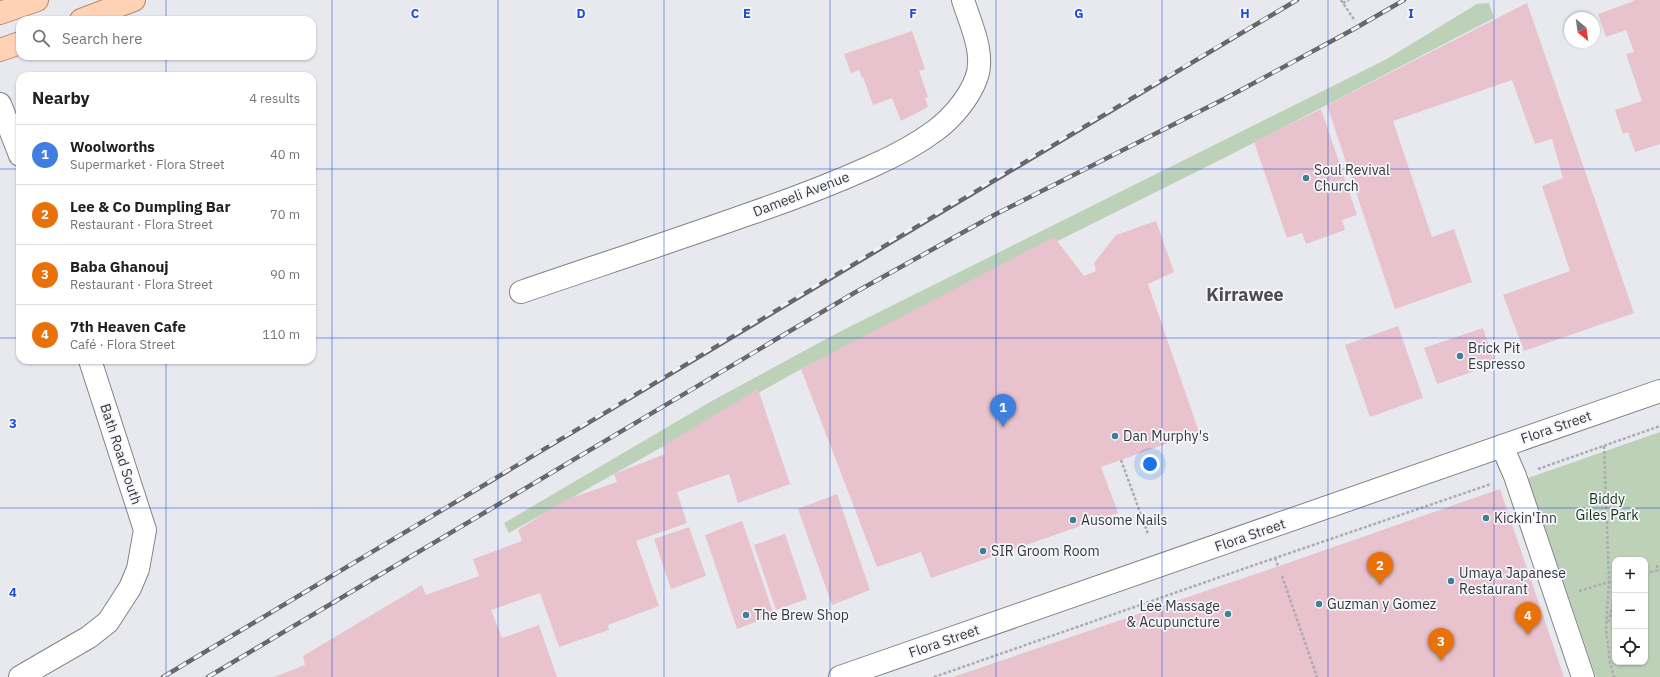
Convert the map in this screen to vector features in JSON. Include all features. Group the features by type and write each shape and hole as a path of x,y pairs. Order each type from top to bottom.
{"main road":[{"path":"0,13 37,0"},
{"path":"92,16 134,0"},
{"path":"0,50 16,44"}],"street":[{"name":"Dameeli Avenue","path":"521,292 808,194 887,159 912,146 936,130 948,119 964,100 977,78 980,63 976,42 963,0"},
{"path":"0,104 16,145"},
{"name":"Bath Road South","path":"20,677 89,637 108,622 130,588 138,569 143,549 144,530 91,364"},
{"name":"Flora Street","path":"840,677 1660,391"},
{"path":"1502,446 1515,476 1583,677"}],"path":[{"path":"1341,0 1355,21"},
{"path":"1344,3 1349,0"},
{"path":"934,677 1660,426"},
{"path":"1604,446 1609,582 1606,629 1610,664 1614,677"},
{"path":"1121,460 1148,534"},
{"path":"1275,558 1278,566"},
{"path":"1648,573 1659,571 1657,565"},
{"path":"1282,576 1317,677"},
{"path":"1606,629 1612,609"}],"green space":[{"path":"1489,3 1494,18 1230,155 801,369 509,533 504,523 710,402 841,331 1385,60 1477,4"},
{"name":"Biddy Giles Park","path":"1660,432 1660,677 1596,677 1528,478"}],"building":[{"path":"1660,0 1660,144 1635,152 1628,132 1623,134 1615,110 1642,101 1626,54 1634,52 1626,30 1606,37 1600,20 1600,13 1634,1"},
{"path":"1527,3 1634,313 1524,351 1503,295 1570,271 1542,186 1563,178 1552,139 1535,144 1512,80 1393,121 1432,237 1454,229 1472,282 1395,309 1327,105"},
{"path":"912,31 925,69 919,71 928,97 925,98 928,107 901,121 892,98 873,105 863,77 862,78 859,70 851,73 844,54"},
{"name":"Soul Revival Church","path":"1321,109 1357,215 1342,220 1345,230 1306,244 1302,233 1287,238 1254,142"},
{"path":"1156,221 1174,272 1148,284 1199,432 1101,467 1118,513 931,578 921,552 877,567 801,369 1054,237 1084,276 1096,271 1094,263 1116,235"},
{"path":"1398,326 1423,398 1370,417 1345,345"},
{"name":"Brick Pit Espresso","path":"1483,328 1495,364 1437,384 1424,348"},
{"path":"758,389 790,484 738,503 729,474 677,492 687,523 636,541 659,606 608,625 609,630 559,647 540,593 491,610 502,638 539,625 557,677 274,677 305,665 303,656 422,585 426,595 479,576 473,559 522,541 518,530 565,500 617,482 614,474 665,454 663,446"},
{"path":"1500,489 1564,677 953,677 1285,564"},
{"path":"837,494 870,590 832,605 798,509"},
{"path":"742,521 774,615 737,629 705,535"},
{"path":"689,527 706,576 671,589 654,539"},
{"path":"785,534 807,599 776,610 754,545"}],"railway":[{"path":"163,677 1297,0"},
{"path":"208,677 854,293 996,214 1226,98 1354,29 1404,0"}],"place":[{"name":"Soul Revival Church","path":"1306,178"},
{"name":"Brick Pit Espresso","path":"1460,356"},
{"name":"Woolworths","path":"1003,427"},
{"name":"Dan Murphy's","path":"1115,436"},
{"name":"Kickin'Inn","path":"1486,518"},
{"name":"Ausome Nails","path":"1073,520"},
{"name":"SIR Groom Room","path":"983,551"},
{"name":"Umaya Japanese Restaurant","path":"1451,581"},
{"name":"Lee & Co Dumpling Bar","path":"1380,585"},
{"name":"Guzman y Gomez","path":"1319,604"},
{"name":"Lee Massage & Acupuncture","path":"1228,614"},
{"name":"The Brew Shop","path":"746,615"},
{"name":"7th Heaven Cafe","path":"1528,635"},
{"name":"Baba Ghanouj","path":"1441,661"}],"district":[{"name":"Kirrawee","path":"1245,294"}]}
